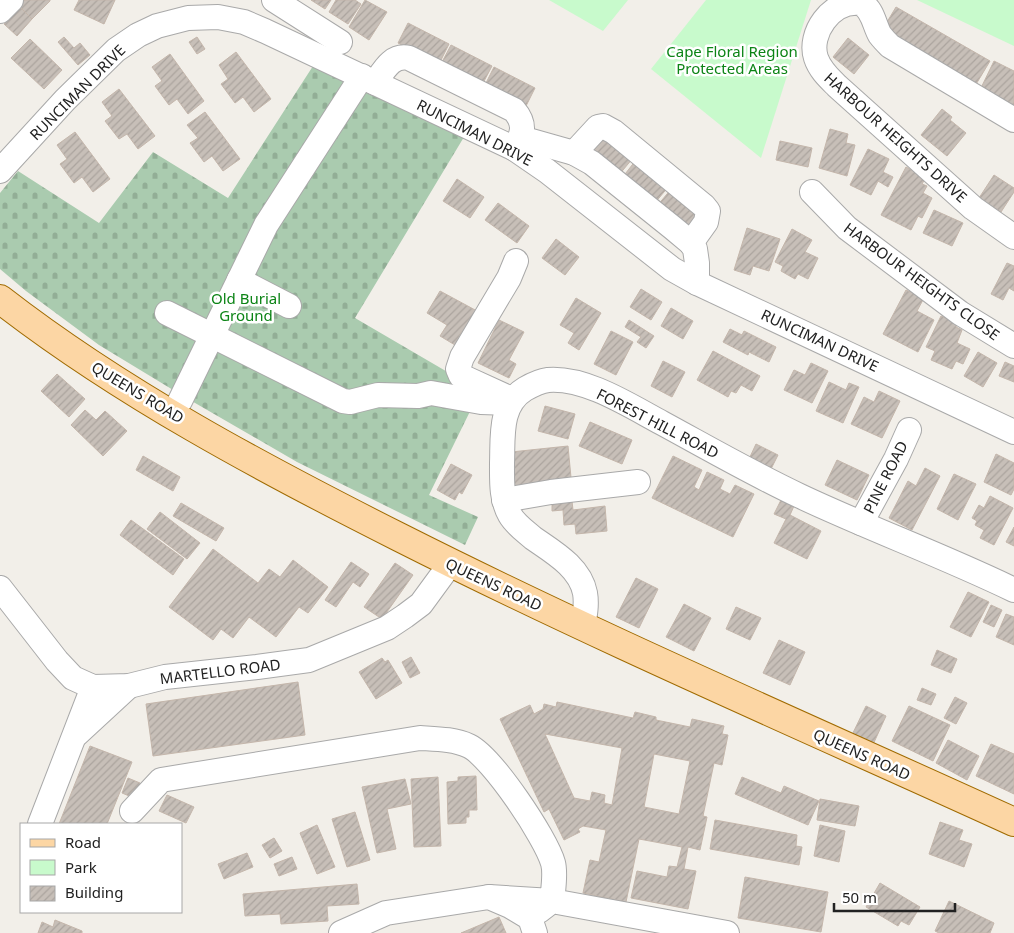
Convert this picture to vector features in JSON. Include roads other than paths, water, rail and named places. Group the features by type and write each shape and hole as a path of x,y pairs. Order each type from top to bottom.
{"main road":[{"name":"QUEENS ROAD","path":"0,299 78,356 233,450 320,497 451,563 583,626 816,734 1014,822"}],"street":[{"path":"0,12 11,0"},
{"path":"274,0 340,42"},
{"name":"HARBOUR HEIGHTS DRIVE","path":"1014,120 890,46 880,36 869,10 862,3 846,2 831,10 820,25 814,43 816,57 822,70 837,86 973,208 1014,237"},
{"name":"RUNCIMAN DRIVE","path":"0,171 65,100 116,50 138,35 157,26 220,9 368,79 518,144 547,171 656,257 697,283 1014,432"},
{"path":"180,401 266,225 368,79 396,58 402,56 514,110 521,118 518,144 574,153 592,163 691,243 697,257 697,283"},
{"path":"574,153 598,127 608,128 614,132 708,211 706,222 691,243"},
{"name":"HARBOUR HEIGHTS CLOSE","path":"812,192 847,228 960,313 1014,346"},
{"path":"511,402 466,379 459,374 458,369 462,357 516,261"},
{"path":"239,280 289,306"},
{"path":"167,313 343,401 350,402 378,395 418,396 432,393 481,402 511,402"},
{"name":"FOREST HILL ROAD","path":"511,402 522,390 548,380 571,382 590,388 610,396 799,496 964,566 1014,590"},
{"path":"511,402 504,420 502,462 504,500 510,516 523,530 564,561 578,576 585,594 586,605 583,626"},
{"name":"PINE ROAD","path":"861,523 896,459 908,430"},
{"path":"504,500 551,492 638,482"},
{"name":"MARTELLO ROAD","path":"0,588 57,661 73,678 93,687 129,686 165,677 309,660 387,628 406,616 421,604 451,563"},
{"path":"73,738 129,686"},
{"path":"40,823 93,687"},
{"path":"132,811 161,780 420,738 451,740 470,746 496,770 546,845 554,865 552,901 532,925 510,906 489,897"},
{"path":"341,933 386,913 489,897 552,901 727,933"}],"park label":[{"name":"Cape Floral Region Protected Areas","path":"732,60"},
{"name":"Old Burial Ground","path":"246,306"}]}
